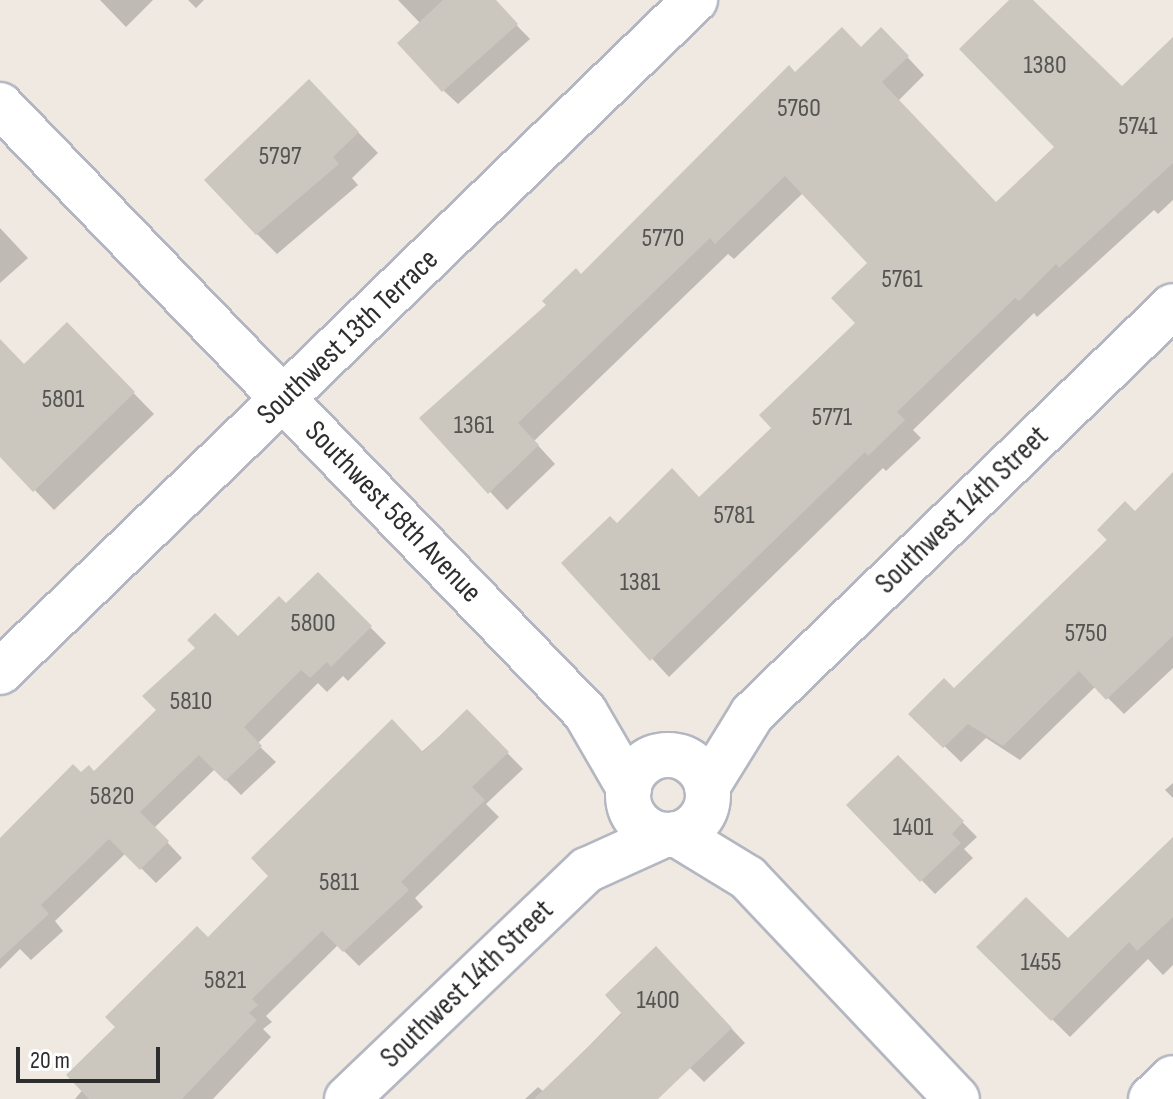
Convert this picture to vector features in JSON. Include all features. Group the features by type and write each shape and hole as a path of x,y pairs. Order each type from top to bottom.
{"street":[{"name":"Southwest 13th Terrace","path":"0,672 695,0"},
{"name":"Southwest 58th Avenue","path":"0,105 585,712 629,795"},
{"name":"Southwest 14th Street","path":"707,794 752,714 1173,306"},
{"name":"Southwest 58th Avenue","path":"585,712 666,756"},
{"name":"Southwest 14th Street","path":"666,756 752,714"},
{"path":"748,878 670,835 640,824 629,795 640,767 666,756 695,766 748,878 957,1099"},
{"path":"670,835 697,822 707,794"},
{"name":"Southwest 14th Street","path":"587,870 594,849 629,795"},
{"name":"Southwest 14th Street","path":"347,1099 587,870 670,835"},
{"path":"1151,1099 1173,1078"}],"building":[{"path":"443,0 496,0 518,24 442,92 397,43"},
{"path":"1009,0 1033,0 1122,86 1173,37 1173,163 1059,268 1056,264 1019,301 1015,298 897,412 905,420 868,456 865,452 650,661 561,563 610,516 617,523 672,468 699,497 771,428 759,415 855,323 831,298 867,263 785,176 715,244 710,238 518,423 539,445 488,494 419,418 546,305 542,301 576,268 581,274 789,65 795,72 842,27 861,47 881,27 909,56 882,82 996,202 1054,147 959,49"},
{"path":"309,79 359,132 333,157 339,164 256,235 204,180"},
{"path":"67,322 135,392 33,492 0,457 0,339 24,364"},
{"path":"1173,472 1173,636 1106,700 1079,671 1003,746 968,724 943,748 908,714 944,678 954,688 1107,540 1097,530 1125,501 1135,511"},
{"path":"318,572 372,626 331,667 327,662 310,678 301,670 244,727 262,746 225,781 199,755 140,812 169,841 140,870 109,839 41,905 49,914 0,959 0,838 73,764 81,772 89,765 94,771 156,710 142,696 195,648 187,640 215,613 238,636 279,596 286,603"},
{"path":"467,709 509,752 472,787 485,800 401,882 409,890 343,952 322,931 252,999 258,1005 249,1013 257,1020 182,1099 89,1099 66,1075 115,1027 105,1017 197,926 208,937 268,876 251,858 392,719 423,752"},
{"path":"898,755 964,821 952,834 961,843 920,882 846,805"},
{"path":"1173,837 1173,917 1137,951 1129,942 1051,1021 976,947 1026,897 1068,938"},
{"path":"656,946 732,1028 658,1099 534,1099 622,1014 605,995"}]}
